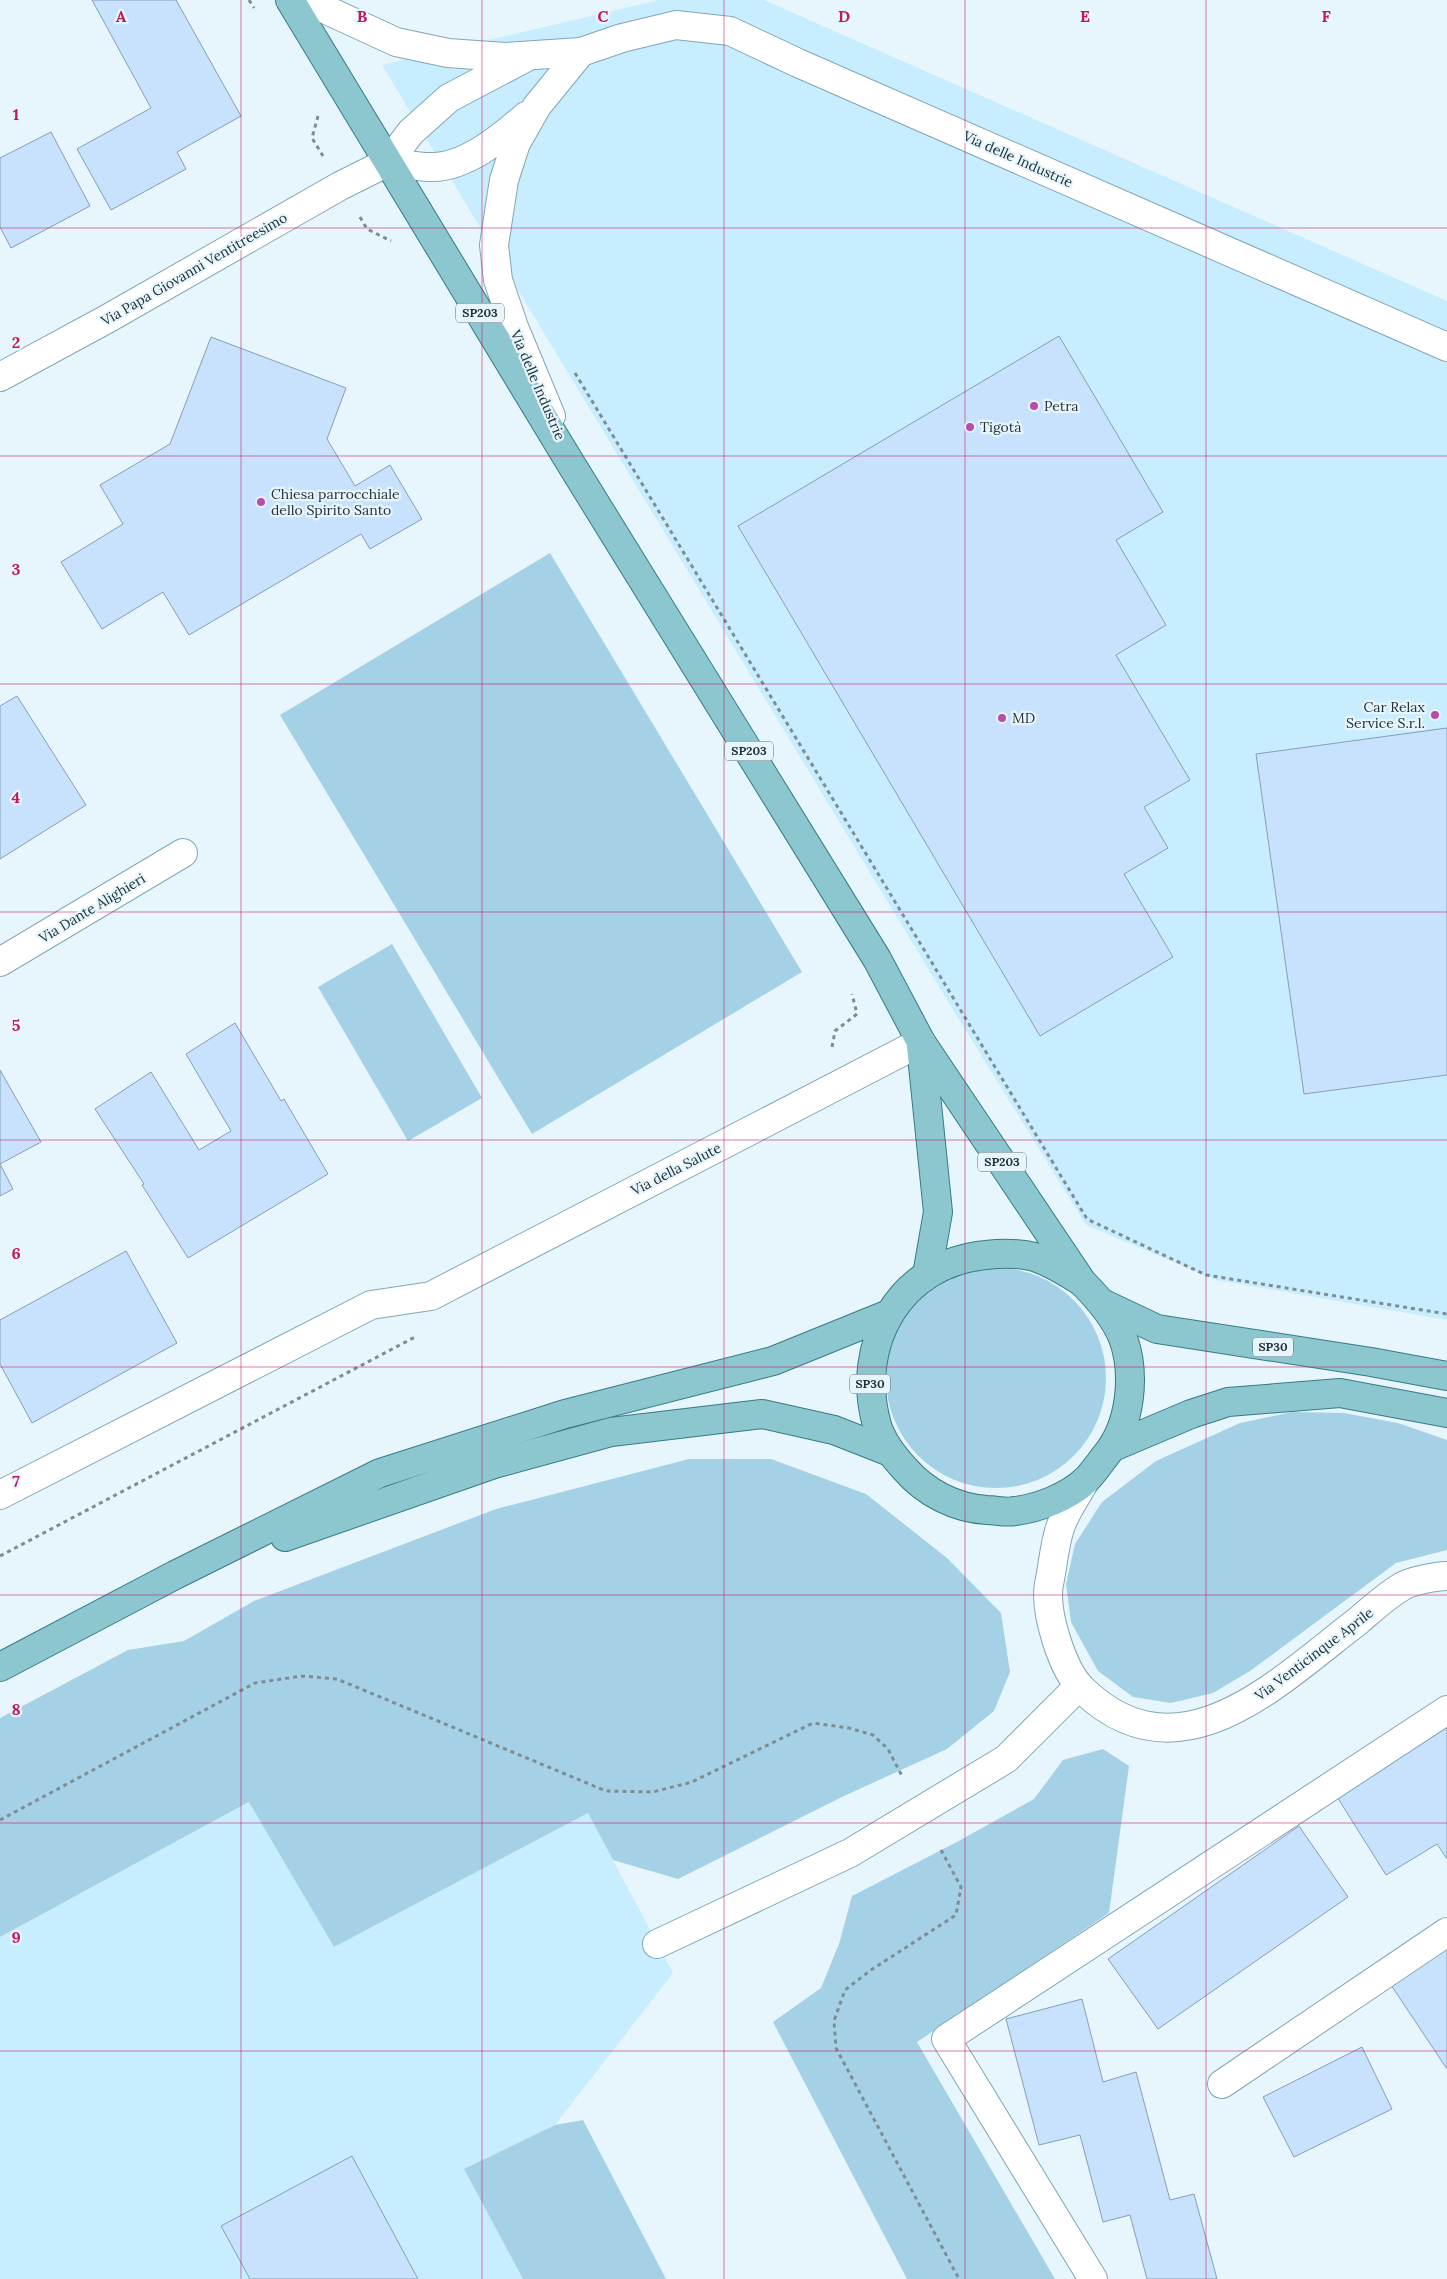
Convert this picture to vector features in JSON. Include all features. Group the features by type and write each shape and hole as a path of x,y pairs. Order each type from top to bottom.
{"main road":[{"name":"SP203","path":"290,0 571,464 877,959 921,1042 1082,1282"},
{"name":"SP203","path":"921,1042 938,1212 927,1275"},
{"name":"SP30","path":"1005,1253 1034,1257 1061,1268 1082,1282 1104,1304 1122,1338 1130,1370 1128,1407 1113,1447 1085,1481 1052,1502 1014,1512 970,1509 934,1495 914,1480 890,1452 877,1426 870,1388 873,1351 889,1314 903,1295 927,1275 947,1263 968,1256 1005,1253"},
{"name":"SP30","path":"1104,1304 1157,1329 1371,1362 1447,1376"},
{"name":"SP30","path":"0,1667 175,1575 380,1473 565,1414 773,1361 889,1314"},
{"name":"SP30","path":"1113,1447 1191,1414 1228,1402 1340,1393 1447,1413"},
{"name":"SP30","path":"175,1575 494,1464 611,1432 762,1414 834,1430 890,1452"}],"street":[{"name":"Via delle Industrie","path":"305,0 396,42 448,53 505,57 581,52 622,38 676,25 730,31 1447,347"},
{"name":"Via delle Industrie","path":"571,464 514,327 498,280 494,245 504,180 516,143 538,106 581,52"},
{"name":"Via delle Industrie","path":"388,162 411,132 449,98 531,56"},
{"name":"Via delle Industrie","path":"388,162 433,167 462,160 487,147 538,106"},
{"name":"Via Papa Giovanni Ventitreesimo","path":"0,377 340,186 388,162"},
{"name":"Via Dante Alighieri","path":"0,962 183,853"},
{"name":"Via della Salute","path":"0,1495 371,1305 431,1296 921,1042"},
{"name":"Via Venticinque Aprile","path":"1085,1481 1060,1528 1048,1593 1052,1626 1064,1658 1079,1686 1098,1704 1125,1720 1153,1727 1185,1726 1221,1718 1258,1698 1404,1585 1447,1576"},
{"path":"657,1944 850,1852 998,1764 1006,1759 1079,1686"},
{"path":"1093,2279 946,2038 1447,1710"},
{"path":"1222,2084 1447,1932"}],"path":[{"path":"573,369 1087,1219 1206,1275 1447,1314"},
{"path":"831,1049 835,1031 857,1014 851,986"},
{"path":"0,1820 255,1684 302,1676 338,1679 606,1791 653,1792 692,1782 813,1723 849,1728 873,1735 888,1749 904,1778"},
{"path":"942,1850 961,1887 956,1915 871,1970 845,1990 834,2021 836,2048 959,2279"}],"shaded area":[{"path":"659,0 764,0 1447,301 1447,1320 1216,1280 1086,1225 947,1000 382,65"},
{"path":"550,553 802,972 532,1134 280,715"},
{"path":"392,944 482,1098 408,1141 318,987"},
{"path":"985,1268 1007,1268 1038,1276 1057,1286 1074,1300 1088,1317 1098,1336 1104,1356 1106,1378 1104,1400 1098,1420 1088,1439 1074,1456 1057,1470 1028,1484 1007,1488 985,1488 964,1484 944,1475 926,1463 911,1448 899,1430 890,1410 886,1389 886,1367 890,1346 899,1326 911,1308 926,1293 944,1281 964,1272"},
{"path":"1292,1412 1344,1413 1398,1423 1447,1440 1447,1550 1396,1563 1250,1671 1213,1693 1171,1703 1133,1697 1098,1671 1071,1622 1066,1584 1075,1544 1102,1502 1156,1461 1240,1423"},
{"path":"689,1459 771,1459 866,1494 947,1558 1001,1613 1010,1672 994,1711 947,1749 844,1796 678,1879 613,1860 588,1813 334,1947 249,1802 0,1937 0,1718 128,1650 184,1641 254,1601 496,1509"},
{"path":"1103,1749 1129,1766 1109,1913 917,2042 1055,2279 907,2279 773,2022 821,1988 839,1944 852,1896 955,1843 1034,1799 1063,1760"},
{"path":"250,1802 334,1947 588,1813 673,1973 555,2125 464,2169 523,2279 0,2279 0,1937"},
{"path":"583,2120 666,2279 523,2279 464,2169 555,2125"}],"building":[{"path":"92,0 176,0 241,116 177,152 186,169 111,210 77,149 151,108"},
{"path":"51,132 90,206 11,248 0,227 0,158"},
{"name":"MD","path":"1059,336 1163,512 1116,540 1166,625 1116,655 1190,780 1144,807 1168,848 1124,874 1173,957 1040,1036 738,526"},
{"name":"Chiesa parrocchiale dello Spirito Santo","path":"211,337 346,388 327,439 355,486 390,465 422,519 370,549 361,534 189,635 163,592 102,629 61,562 123,524 100,485 170,444"},
{"path":"17,696 86,805 0,859 0,706"},
{"path":"1447,728 1447,1075 1304,1094 1256,754"},
{"path":"235,1023 281,1101 284,1099 328,1174 188,1258 142,1185 144,1184 95,1109 151,1072 199,1150 231,1131 186,1054"},
{"path":"0,1070 41,1142 0,1164"},
{"path":"0,1164 13,1189 0,1196"},
{"path":"126,1251 177,1343 32,1423 0,1364 0,1320"},
{"path":"1447,1723 1447,1859 1437,1844 1386,1875 1334,1792"},
{"path":"1299,1826 1348,1897 1158,2029 1108,1959"},
{"path":"1447,1939 1447,2069 1387,1979"},
{"path":"1082,1999 1103,2082 1136,2072 1170,2200 1194,2194 1217,2279 1147,2279 1130,2215 1103,2222 1080,2135 1039,2145 1006,2019"},
{"path":"1362,2047 1392,2109 1294,2157 1263,2097"},
{"path":"352,2156 418,2279 250,2279 221,2226"}],"place":[{"name":"Petra","path":"1034,406"},
{"name":"Tigotà","path":"970,427"},
{"name":"Chiesa parrocchiale dello Spirito Santo","path":"261,502"},
{"name":"Car Relax Service S.r.l.","path":"1435,715"},
{"name":"MD","path":"1002,718"}]}
